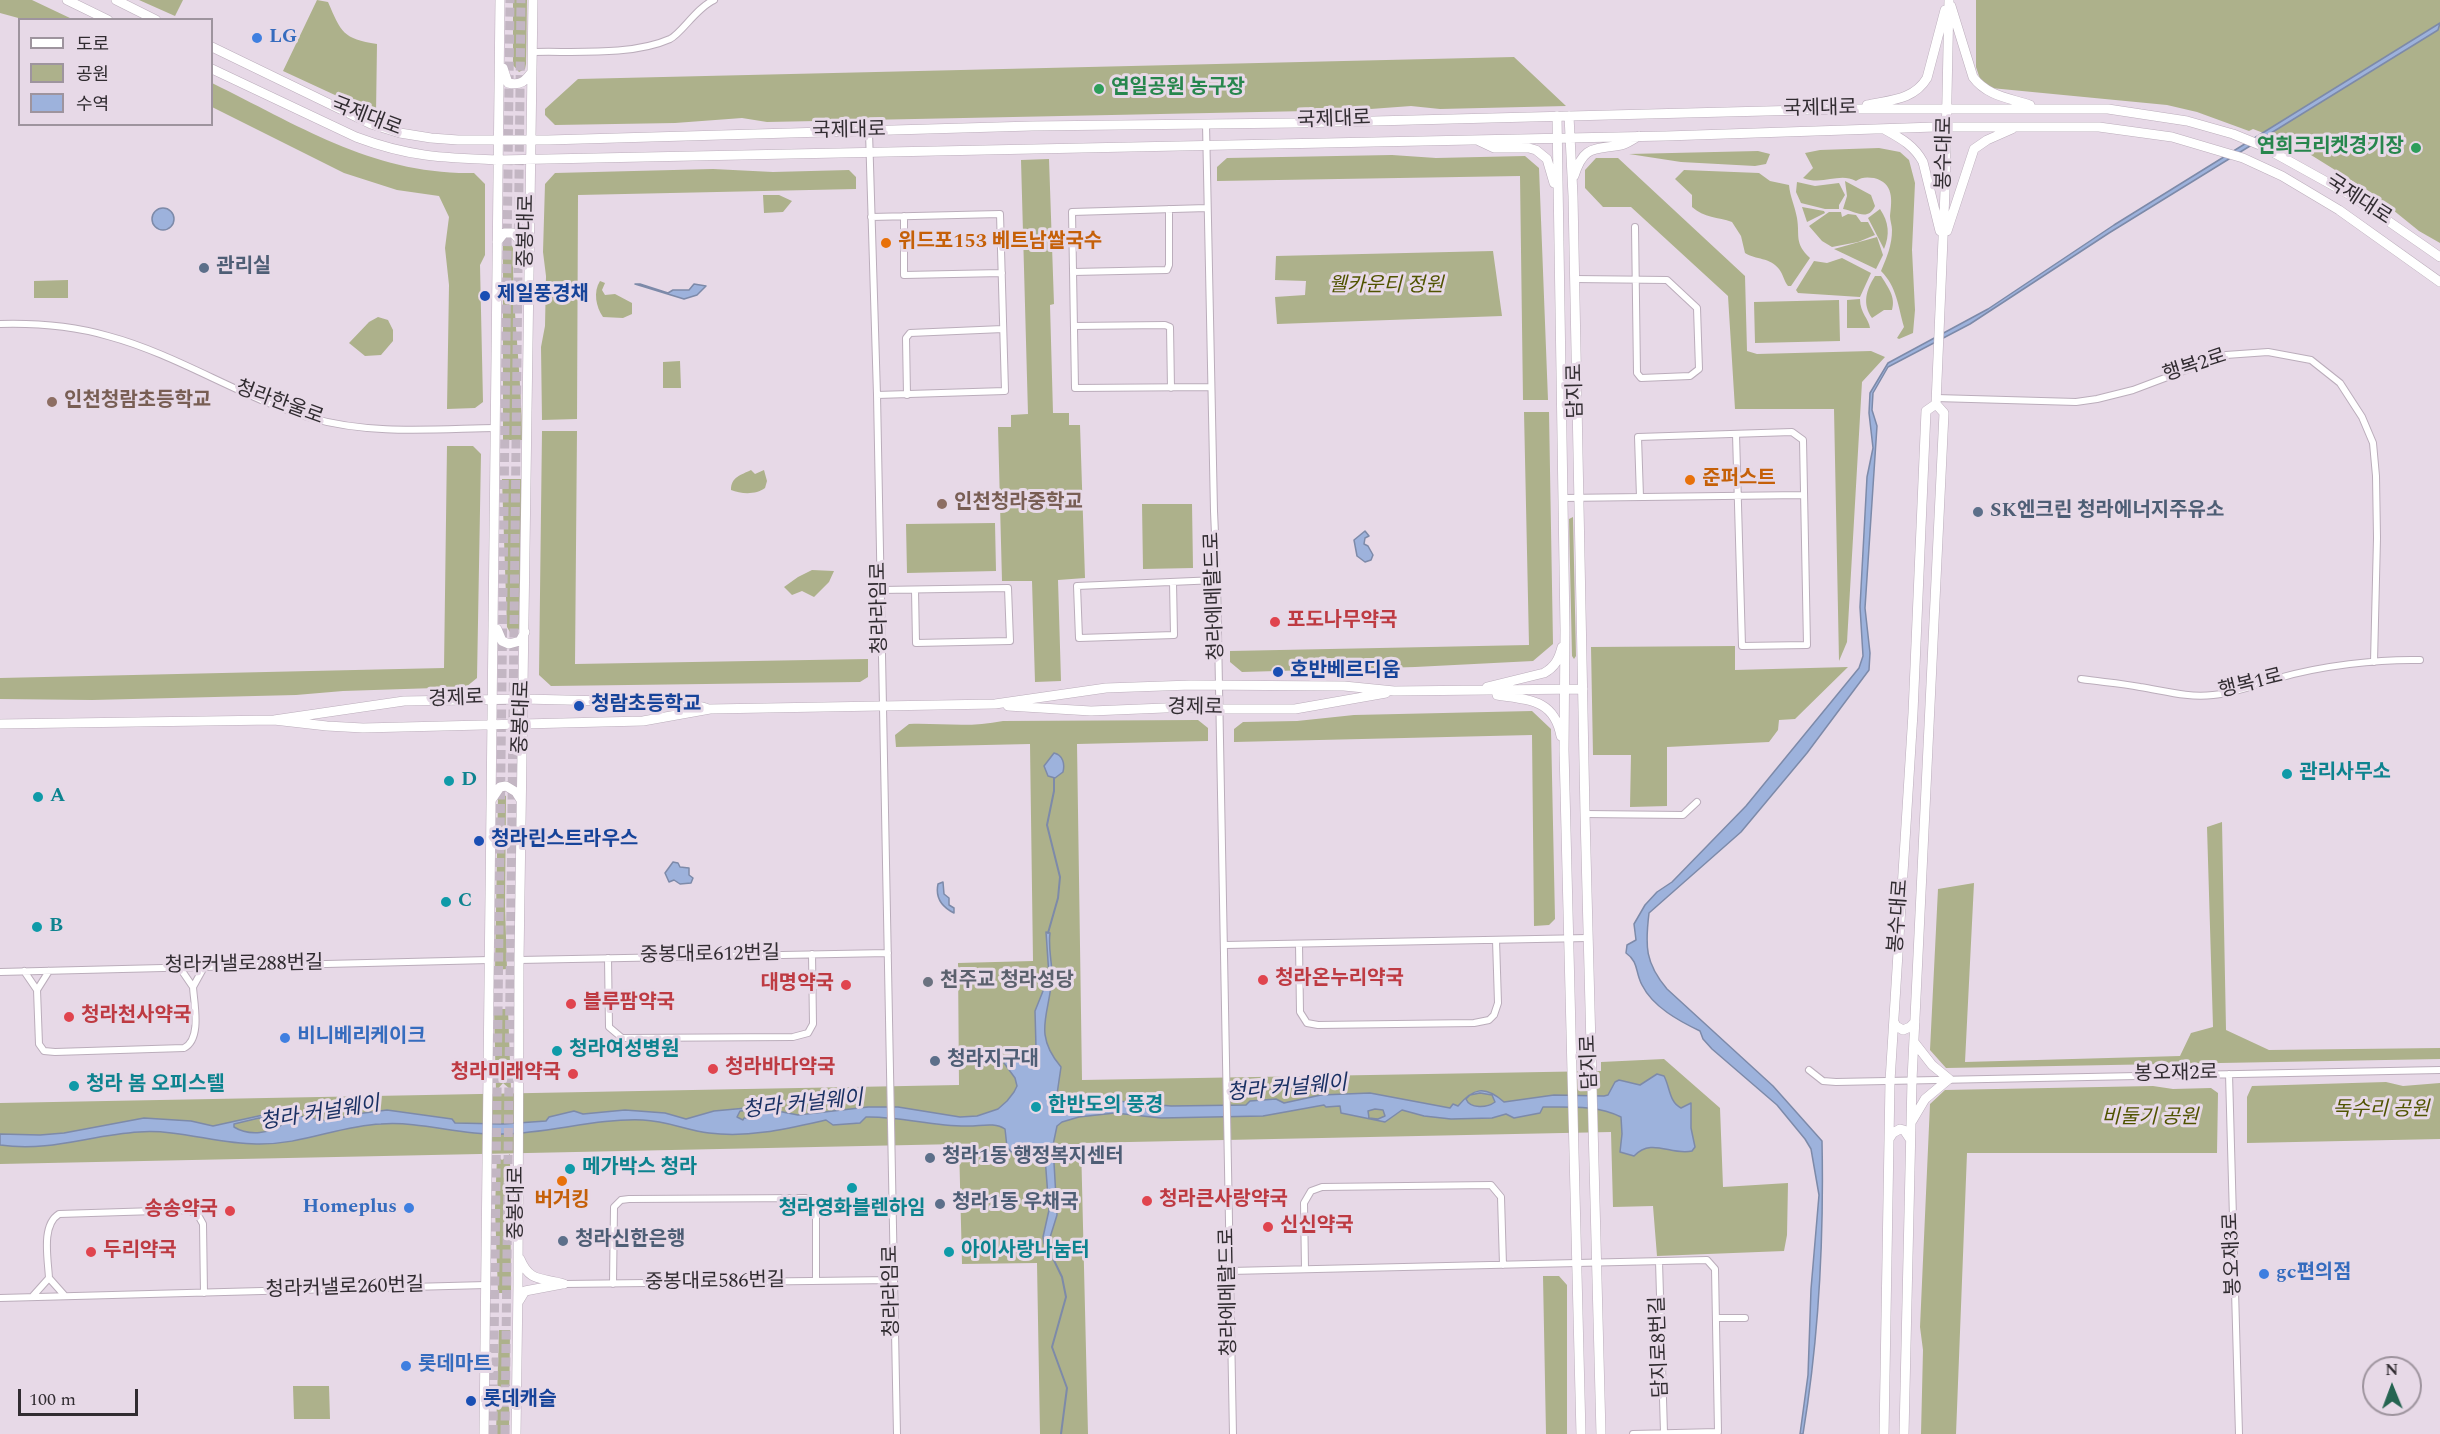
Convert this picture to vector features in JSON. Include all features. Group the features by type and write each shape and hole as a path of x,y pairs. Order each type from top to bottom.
{"main road":[{"path":"67,0 104,18"},
{"path":"116,0 152,18"},
{"name":"중봉대로","path":"485,1432 500,0"},
{"name":"중봉대로","path":"516,1434 519,960 533,0"},
{"path":"1949,0 1973,77 1979,85 1987,91 2041,108"},
{"path":"1844,109 1906,97 1922,87 1927,78 1949,0"},
{"name":"봉수대로","path":"1904,1434 1912,1080 1944,413 1936,401 1947,127 1949,0"},
{"path":"500,39 508,83 521,84 532,72"},
{"name":"국제대로","path":"213,47 371,124 400,133 431,138 499,141 1844,109 2088,107 2169,117 2251,141 2352,196 2440,257"},
{"name":"국제대로","path":"213,69 348,134 380,146 435,158 498,160 870,154 1882,128 2079,126 2121,129 2158,134 2205,146 2260,166 2346,214 2440,282"},
{"path":"2016,127 2001,122 1999,118 2005,112 2019,108"},
{"path":"1868,129 1877,125 1881,117 1878,112 1871,109"},
{"name":"담지로","path":"1569,116 1573,196 1600,1434"},
{"path":"1557,117 1565,630 1564,750 1581,1434"},
{"path":"1943,243 1974,149 1987,140 2016,127"},
{"path":"1882,128 1909,143 1919,154 1943,243"},
{"path":"1573,196 1577,166 1588,152 1603,146 1623,145 1640,136"},
{"path":"1475,139 1494,148 1529,148 1543,155 1547,159 1557,195"},
{"path":"1557,195 1560,177 1564,174 1569,181 1573,196"},
{"path":"497,243 504,233 515,234 521,242 528,268"},
{"name":"봉수대로","path":"1884,1434 1890,1081 1913,712 1926,411 1936,401"},
{"path":"495,618 499,636 509,645 520,642 525,630"},
{"path":"1474,691 1544,673 1551,669 1558,659 1565,630"},
{"name":"경제로","path":"995,704 1106,688 1344,686 1394,691 1583,689"},
{"name":"경제로","path":"274,720 363,728 643,721 710,709 995,704 1090,711 1189,707 1219,710 1296,709 1394,691"},
{"path":"1474,691 1520,699 1544,706 1558,722 1564,750"},
{"name":"경제로","path":"0,724 274,720 404,702 493,699 688,703 710,709"},
{"path":"491,801 500,787 506,786 516,792 521,800"},
{"path":"1894,1022 1903,1030 1910,1028 1915,1022"},
{"path":"1911,1123 1925,1099 1948,1079 1932,1065 1914,1042"},
{"path":"1889,1139 1900,1129 1908,1135 1910,1141"},
{"path":"518,1254 528,1274 564,1284"},
{"path":"518,1303 525,1291 564,1284"}],"street":[{"path":"533,52 639,48 672,38 688,20 714,0"},
{"name":"청라에메랄드로","path":"1206,124 1225,945 1225,1068 1233,1434"},
{"name":"청라라임로","path":"869,132 877,395 897,1434"},
{"path":"1208,208 1072,212 1073,272 1075,388 1211,387"},
{"path":"1073,272 1167,270 1169,265 1169,209"},
{"path":"871,216 1000,214 1002,273 1005,391 877,395"},
{"path":"904,216 904,275 1002,273"},
{"path":"1574,279 1634,279 1666,280 1697,308 1699,369 1690,376 1641,378 1637,373 1634,279 1635,227"},
{"name":"청라한울로","path":"0,324 53,326 108,336 160,355 284,409 327,422 383,430 496,428"},
{"path":"1074,326 1165,325 1170,327 1171,388"},
{"path":"907,394 906,338 910,333 1003,329"},
{"name":"행복2로","path":"1936,401 2076,402 2133,390 2226,355 2268,352 2311,360 2340,383 2362,417 2373,443 2377,538 2374,662"},
{"path":"1640,497 1638,437 1792,432 1800,436 1803,440 1807,645 1742,646 1736,434"},
{"path":"1563,498 1803,495"},
{"path":"1173,582 1174,635 1078,638 1077,586 1217,580"},
{"path":"881,590 1008,588 1010,641 916,643 915,590"},
{"name":"행복1로","path":"2081,679 2176,694 2212,696 2248,689 2280,677 2374,662 2420,660"},
{"path":"1585,814 1683,815 1697,802"},
{"path":"1225,945 1588,938"},
{"path":"1299,944 1300,1012 1307,1023 1318,1025 1474,1023 1489,1020 1497,1009 1496,940"},
{"name":"중봉대로612번길","path":"519,960 888,953"},
{"path":"608,958 609,1027 622,1038 793,1037 808,1033 813,1024 812,954"},
{"name":"청라커낼로288번길","path":"0,972 489,960"},
{"path":"180,968 193,987 204,967"},
{"path":"24,971 38,990 49,971"},
{"name":"청라커낼로288번길","path":"38,990 39,1044 44,1051 49,1052 184,1048 191,1043 194,1036 193,987"},
{"name":"봉오재2로","path":"1809,1070 1823,1081 2440,1070"},
{"name":"봉오재3로","path":"2229,1074 2239,1434"},
{"path":"1305,1269 1304,1203 1311,1191 1322,1187 1491,1185 1501,1197 1503,1265"},
{"path":"613,1284 614,1207 621,1200 629,1199 808,1198 816,1206 816,1281"},
{"path":"65,1296 49,1278 49,1229 51,1221 59,1214 188,1210 198,1215 203,1224 204,1293"},
{"path":"1230,1271 1707,1260 1715,1269 1718,1432 1633,1434"},
{"name":"담지로8번길","path":"1659,1261 1664,1433"},
{"path":"32,1297 49,1278"},
{"name":"중봉대로586번길","path":"564,1284 893,1280"},
{"name":"청라커낼로260번길","path":"0,1298 486,1285"},
{"path":"1716,1318 1745,1318"}],"green space":[{"path":"0,0 32,0 70,18 18,18 0,13"},
{"path":"139,0 183,0 175,16"},
{"path":"317,0 328,2 336,21 350,36 357,40 377,44 376,114 283,71"},
{"path":"513,0 527,0 526,64 525,69 519,72 513,65"},
{"path":"1976,0 2440,0 2440,243 2419,231 2372,193 2295,145 2253,129 2249,131 2197,112 2167,105 1991,88 1980,79 1976,67"},
{"path":"1514,57 1566,106 1440,109 1411,106 1357,110 767,122 742,118 675,123 555,125 545,115 545,109 578,79"},
{"path":"213,84 306,130 370,156 403,166 474,173 485,184 485,255 480,265 483,402 475,408 447,409 449,285 445,248 449,217 439,196 397,190 344,173 213,108"},
{"path":"1879,148 1900,152 1909,160 1915,183 1912,250 1915,310 1913,333 1899,339 1897,338 1904,327 1898,304 1891,284 1881,271 1889,251 1892,235 1891,198 1888,188 1881,180 1871,178 1856,181 1843,178 1817,181 1803,178 1813,168 1805,153 1820,150"},
{"path":"1758,151 1770,154 1766,164 1755,166 1681,162 1629,154"},
{"path":"1392,155 1436,158 1525,156 1539,168 1548,400 1523,400 1520,176 1217,181 1217,167 1227,158"},
{"path":"1596,158 1618,158 1745,276 1747,351 1757,354 1871,351 1885,357 1862,382 1847,642 1839,661 1834,409 1735,409 1728,296 1631,207 1603,207 1585,188 1585,170"},
{"path":"1049,159 1054,304 1050,305 1053,413 1069,413 1069,425 1080,425 1085,578 1058,580 1061,681 1035,682 1032,581 1002,581 998,427 1011,427 1011,415 1028,414 1021,160"},
{"path":"713,169 773,172 849,170 856,177 856,189 578,195 577,419 542,420 541,347 545,326 546,276 543,252 545,184 555,173"},
{"path":"1684,170 1759,173 1770,181 1789,185 1800,243 1810,258 1791,286 1788,286 1775,265 1745,253 1741,236 1732,222 1706,215 1692,207 1692,195 1675,179"},
{"path":"1845,181 1871,195 1875,206 1869,214 1843,209 1847,196"},
{"path":"1797,182 1815,186 1839,183 1845,195 1839,209 1825,209 1801,203 1796,192"},
{"path":"763,195 779,195 792,201 783,212 764,213"},
{"path":"1802,207 1824,211 1825,213 1807,222"},
{"path":"1880,209 1888,229 1884,249 1868,218"},
{"path":"1829,212 1841,212 1842,217 1848,214 1856,215 1861,222 1868,222 1875,235 1858,242 1832,247 1822,241 1809,226"},
{"path":"1877,237 1883,255 1876,269 1834,249"},
{"path":"509,243 513,247 522,440 503,440 503,246"},
{"name":"웰카운티 정원","path":"1493,251 1502,316 1277,324 1275,297 1305,295 1306,281 1275,280 1276,256"},
{"path":"1842,258 1871,273 1860,297 1798,293 1796,290 1814,261 1827,263"},
{"path":"1875,276 1881,276 1891,292 1893,305 1892,310 1884,310 1872,318 1867,308 1866,297"},
{"path":"68,280 68,298 34,298 34,281"},
{"path":"600,281 605,283 602,290 605,295 615,294 632,303 632,314 623,318 603,317 596,299"},
{"path":"1860,299 1861,308 1870,328 1847,328 1847,300"},
{"path":"1839,300 1840,341 1755,343 1754,302"},
{"path":"378,317 388,320 393,330 393,341 381,355 365,356 349,343 369,322"},
{"path":"680,361 681,388 663,388 663,362"},
{"path":"1524,412 1549,412 1553,644 1533,661 1242,672 1230,662 1230,651 1529,645"},
{"path":"542,431 577,431 575,664 868,659 868,677 860,682 551,686 539,675"},
{"path":"447,446 473,446 481,454 477,678 466,687 296,695 92,700 0,699 0,678 444,668"},
{"path":"751,470 755,474 764,470 767,481 765,488 748,493 731,490 735,479"},
{"path":"502,479 522,479 519,629 515,633 510,632 507,627"},
{"path":"1142,504 1192,504 1193,568 1143,569"},
{"path":"1573,517 1576,656 1574,659 1572,656 1569,519"},
{"path":"995,523 996,571 907,573 906,524"},
{"path":"812,570 834,571 829,582 814,597 802,591 792,595 784,587 798,577"},
{"path":"1735,646 1735,670 1848,667 1795,719 1779,720 1778,730 1769,742 1667,747 1667,806 1630,807 1631,755 1593,755 1591,647"},
{"path":"1532,711 1551,729 1555,919 1549,925 1534,926 1532,735 1234,742 1234,729 1243,722 1297,721 1354,715"},
{"path":"1198,720 1208,728 1208,741 1077,744 1082,1080 1601,1071 1601,1062 1664,1059 1720,1108 1723,1187 1788,1183 1787,1235 1784,1251 1657,1256 1653,1206 1613,1207 1611,1132 1081,1143 1088,1434 1040,1434 1037,1263 962,1264 959,1144 0,1164 0,1103 959,1085 958,963 1033,961 1030,744 896,747 895,735 909,724 967,725 1003,721"},
{"path":"500,793 506,796 507,969 495,970 498,797"},
{"path":"2222,822 2226,1030 2269,1050 2440,1048 2440,1059 1946,1068 1930,1050 1938,889 1974,883 1965,1062 2180,1056 2191,1033 2213,1027 2207,827"},
{"path":"494,1009 508,1009 511,1090 503,1083 496,1091"},
{"name":"독수리 공원","path":"2386,1082 2403,1086 2440,1083 2440,1139 2247,1143 2247,1097 2252,1086"},
{"name":"비둘기 공원","path":"2153,1086 2173,1089 2211,1088 2218,1093 2217,1153 1967,1153 1956,1434 1921,1434 1923,1350 1920,1327 1930,1104 1945,1090"},
{"path":"510,1154 511,1293 498,1293 495,1208 497,1156 502,1160"},
{"path":"1543,1276 1559,1276 1567,1285 1567,1434 1546,1434"},
{"path":"499,1330 510,1330 509,1434 496,1434"},
{"path":"293,1386 329,1386 330,1419 294,1419"}],"water":[{"path":"2440,23 2438,30 2109,233 1970,324 1888,367 1873,393 1872,410 1877,426 1865,608 1870,653 1869,670 1807,753 1741,832 1649,913 1648,925 1648,954 1654,971 1667,989 1773,1086 1822,1141 1821,1251 1817,1325 1803,1434 1800,1434 1808,1375 1811,1289 1819,1195 1811,1149 1777,1105 1712,1049 1703,1039 1700,1031 1675,1018 1653,1000 1642,985 1633,960 1626,953 1627,945 1636,940 1634,924 1645,905 1657,892 1672,882 1746,806 1859,668 1863,656 1860,607 1867,477 1873,448 1869,413 1870,393 1888,363 1988,309 2114,225"},
{"path":"163,208 171,211 174,219 171,227 163,230 155,227 152,219 155,211"},
{"path":"635,284 668,293 673,290 689,290 694,284 706,286 697,295 684,299"},
{"path":"1365,531 1369,536 1365,538 1364,544 1368,546 1373,555 1371,560 1365,562 1357,556 1354,540"},
{"path":"1054,753 1063,760 1064,766 1063,772 1055,778 1048,776 1044,766"},
{"path":"673,862 678,863 680,867 689,868 689,875 693,878 691,883 680,884 674,880 669,882 665,873"},
{"path":"943,882 944,894 949,898 949,905 954,908 954,913 943,905 939,898 938,884"},
{"path":"1046,932 1050,933 1052,976 1045,1033 1052,1055 1061,1067 1056,1101 1062,1107 1117,1101 1171,1106 1246,1105 1250,1101 1276,1099 1284,1103 1321,1095 1370,1093 1450,1108 1453,1104 1458,1106 1469,1095 1480,1091 1491,1093 1504,1102 1554,1095 1604,1096 1608,1095 1615,1082 1619,1080 1640,1085 1657,1074 1664,1076 1677,1105 1681,1108 1691,1103 1691,1128 1695,1147 1692,1151 1684,1152 1648,1148 1634,1156 1620,1152 1621,1117 1603,1110 1573,1107 1543,1107 1540,1113 1514,1118 1506,1114 1492,1118 1451,1119 1424,1116 1402,1110 1385,1122 1341,1113 1340,1106 1326,1107 1324,1105 1263,1116 1161,1118 1115,1113 1079,1117 1062,1122 1057,1126 1053,1145 1057,1215 1048,1244 1044,1244 1043,1237 1049,1210 1045,1157 1038,1151 1014,1155 1007,1147 1005,1129 992,1125 956,1126 866,1117 860,1123 833,1125 826,1120 768,1132 724,1134 701,1132 652,1121 626,1120 521,1133 488,1134 412,1125 381,1124 365,1125 273,1144 227,1142 183,1134 139,1132 54,1145 19,1147 0,1145 0,1134 64,1133 144,1118 191,1121 213,1126 263,1115 299,1116 328,1121 387,1110 452,1119 455,1123 503,1124 546,1121 549,1117 574,1111 583,1114 625,1110 665,1113 686,1119 714,1111 757,1107 798,1115 868,1107 898,1107 960,1117 977,1116 998,1109 1014,1092 1017,1086 1015,1078 1004,1063 1008,1056 1032,1052 1036,1048 1035,1011 1049,976","holes":["1480,1093 1492,1095 1495,1102 1483,1106 1471,1105 1466,1099 1470,1095","755,1110 758,1113 756,1118 744,1118 743,1120 737,1117 740,1111","1383,1110 1385,1116 1378,1119 1369,1118 1368,1111","259,1118 281,1119 284,1123 273,1130 253,1133 240,1130 234,1127 234,1124"]}],"waterway":[{"path":"1048,933 1058,898 1060,877 1047,825 1054,791 1054,778"},
{"path":"1046,1244 1062,1277 1066,1297 1052,1347 1067,1388 1061,1434"}],"tunnel":[{"path":"493,1434 510,0"},
{"path":"505,1434 521,0"}],"place":[{"name":"LG","path":"257,38"},
{"name":"연일공원 농구장","path":"1099,89"},
{"name":"연희크리켓경기장","path":"2416,148"},
{"name":"위드포153 베트남쌀국수","path":"886,243"},
{"name":"관리실","path":"204,268"},
{"name":"제일풍경채","path":"485,296"},
{"name":"인천청람초등학교","path":"52,402"},
{"name":"준퍼스트","path":"1690,480"},
{"name":"인천청라중학교","path":"942,504"},
{"name":"SK엔크린 청라에너지주유소","path":"1978,512"},
{"name":"포도나무약국","path":"1275,622"},
{"name":"호반베르디움","path":"1278,672"},
{"name":"청람초등학교","path":"579,706"},
{"name":"관리사무소","path":"2287,774"},
{"name":"D","path":"449,781"},
{"name":"A","path":"38,797"},
{"name":"청라린스트라우스","path":"479,841"},
{"name":"C","path":"446,902"},
{"name":"B","path":"37,927"},
{"name":"청라온누리약국","path":"1263,980"},
{"name":"천주교 청라성당","path":"928,982"},
{"name":"대명약국","path":"846,985"},
{"name":"블루팜약국","path":"571,1004"},
{"name":"청라천사약국","path":"69,1017"},
{"name":"비니베리케이크","path":"285,1038"},
{"name":"청라여성병원","path":"557,1051"},
{"name":"청라지구대","path":"935,1061"},
{"name":"청라바다약국","path":"713,1069"},
{"name":"청라미래약국","path":"573,1074"},
{"name":"청라 봄 오피스텔","path":"74,1086"},
{"name":"한반도의 풍경","path":"1036,1107"},
{"name":"청라1동 행정복지센터","path":"930,1158"},
{"name":"메가박스 청라","path":"570,1169"},
{"name":"버거킹","path":"562,1181"},
{"name":"청라영화블렌하임","path":"852,1188"},
{"name":"청라큰사랑약국","path":"1147,1201"},
{"name":"청라1동 우채국","path":"940,1204"},
{"name":"Homeplus","path":"409,1208"},
{"name":"송송약국","path":"230,1211"},
{"name":"신신약국","path":"1268,1227"},
{"name":"청라신한은행","path":"563,1241"},
{"name":"두리약국","path":"91,1252"},
{"name":"아이사랑나눔터","path":"949,1252"},
{"name":"gc편의점","path":"2264,1274"},
{"name":"롯데마트","path":"406,1366"},
{"name":"롯데캐슬","path":"471,1401"}],"water label":[{"name":"청라 커널웨이","path":"1287,1090"},
{"name":"청라 커널웨이","path":"803,1106"},
{"name":"청라 커널웨이","path":"320,1115"}]}
